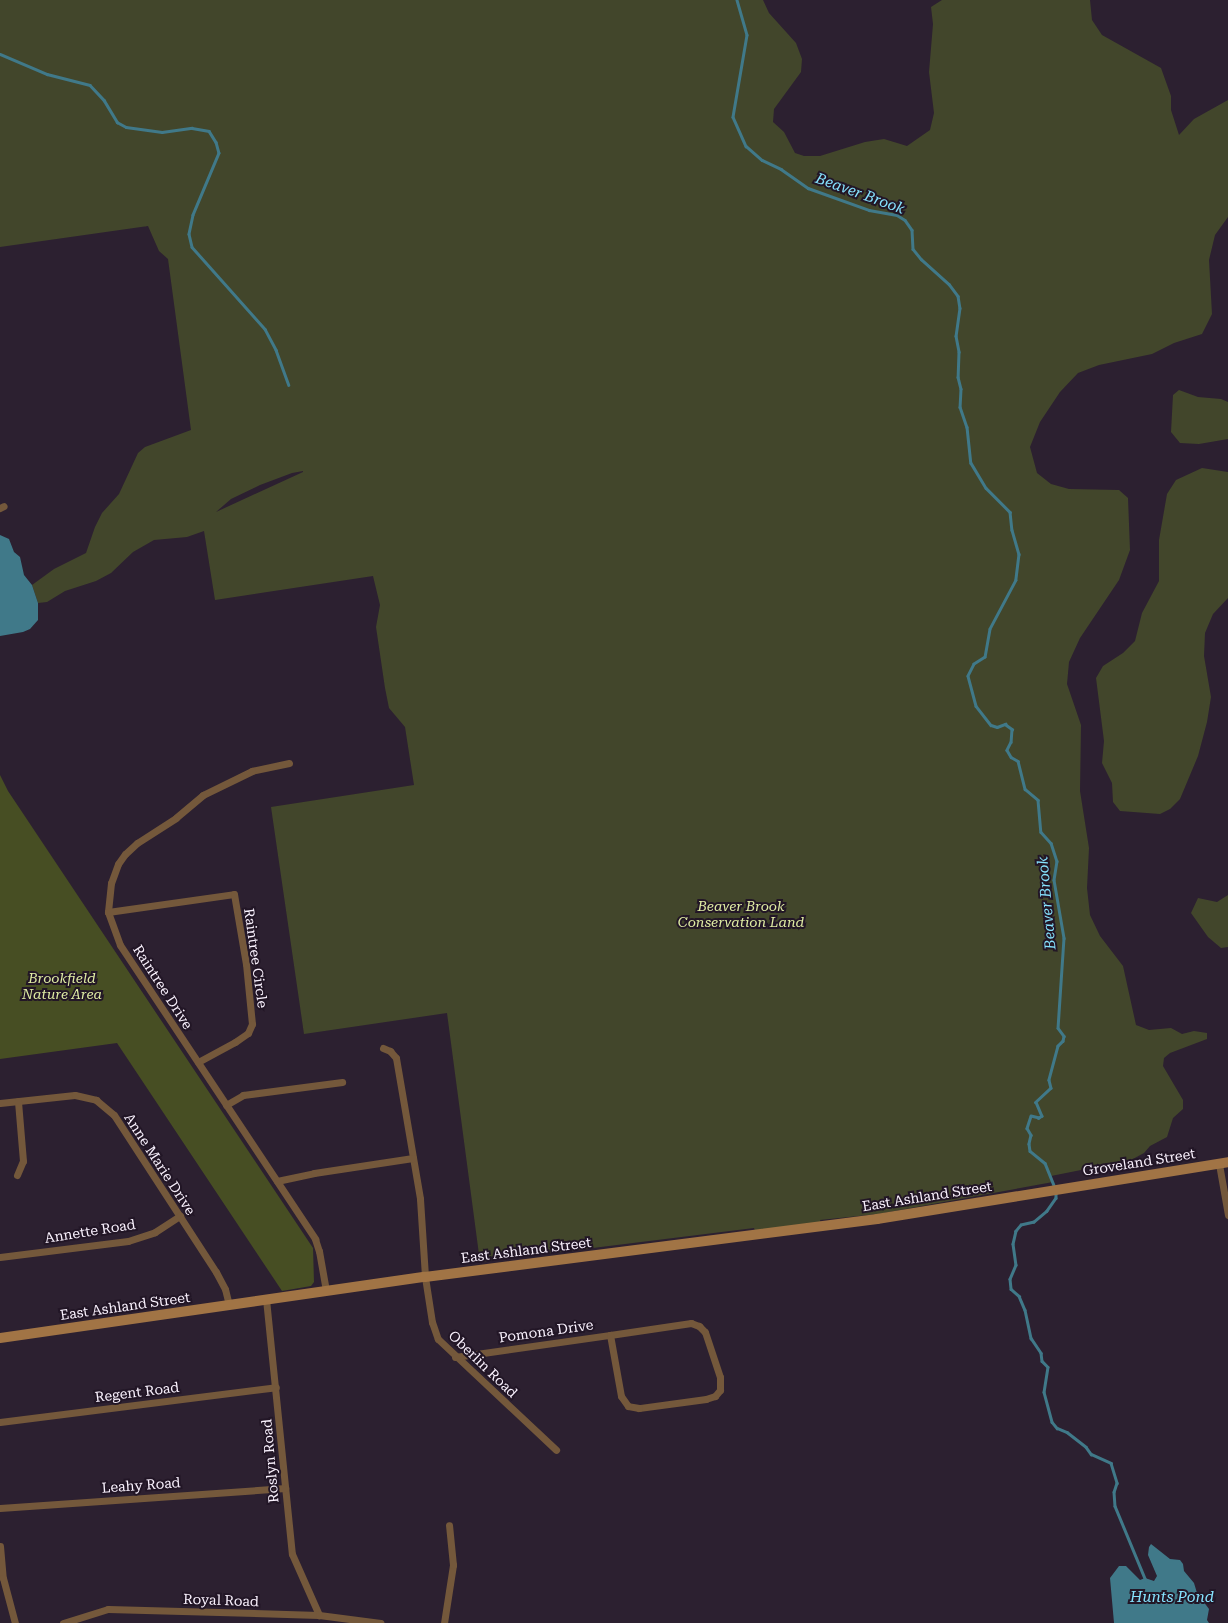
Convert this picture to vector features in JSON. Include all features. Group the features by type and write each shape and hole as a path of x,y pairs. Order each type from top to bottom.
{"main road":[{"name":"Groveland Street","path":"1056,1189 1224,1163"},
{"name":"East Ashland Street","path":"0,1338 326,1290 876,1219 1056,1189"}],"street":[{"name":"Raintree Drive","path":"289,763 252,771 203,795 176,818 137,843 125,854 118,864 111,882 108,912 120,945 315,1239 320,1251 326,1290"},
{"name":"Raintree Circle","path":"108,912 234,894 246,964 252,1024 248,1033 198,1062"},
{"name":"Oberlin Road","path":"383,1048 390,1051 396,1058 420,1199 425,1277 434,1331 438,1339 455,1356 556,1450"},
{"path":"226,1105 242,1095 342,1082"},
{"name":"Anne Marie Drive","path":"0,1103 75,1095 96,1100 114,1115 216,1272 225,1289 229,1305"},
{"path":"17,1175 23,1161 18,1101"},
{"path":"277,1182 314,1173 413,1158"},
{"path":"1224,1163 1228,1216"},
{"name":"Annette Road","path":"0,1257 128,1241 155,1232 180,1216"},
{"name":"Roslyn Road","path":"266,1299 292,1554 319,1615"},
{"name":"Pomona Drive","path":"455,1356 610,1334 691,1323 700,1326 707,1337 720,1377 720,1390 714,1396 706,1399 639,1408 628,1406 621,1396 610,1334"},
{"name":"Regent Road","path":"0,1422 276,1387"},
{"name":"Leahy Road","path":"0,1508 284,1488"},
{"path":"444,1623 453,1565 449,1525"},
{"path":"0,1546 3,1578 15,1623"},
{"name":"Royal Road","path":"63,1623 108,1609 319,1615 380,1623"}],"green space":[{"name":"Beaver Brook Conservation Land","path":"0,0 763,0 769,13 796,43 802,59 801,72 774,109 773,122 784,132 795,153 804,156 820,156 865,142 884,139 907,146 930,130 934,113 929,72 933,24 931,7 942,0 1090,0 1092,20 1102,35 1161,68 1171,96 1171,110 1179,135 1194,119 1228,100 1228,217 1215,235 1209,260 1212,314 1202,334 1174,343 1152,354 1099,365 1078,373 1060,392 1040,422 1030,447 1037,473 1051,484 1069,489 1119,490 1128,498 1130,550 1119,580 1080,638 1069,662 1067,684 1081,725 1080,791 1089,848 1087,888 1090,915 1100,936 1123,966 1136,1025 1149,1030 1171,1028 1182,1034 1194,1031 1207,1033 1207,1039 1170,1053 1164,1058 1163,1066 1183,1100 1183,1109 1173,1118 1167,1137 1150,1146 1144,1153 1131,1160 1051,1176 1053,1182 878,1214 820,1220 822,1226 756,1234 754,1228 480,1262 447,1013 304,1034 271,807 414,785 405,727 389,708 385,688 376,627 380,605 373,576 215,600 204,531 187,537 154,540 133,552 111,573 96,581 65,591 47,602 38,603 32,585 54,569 86,553 102,513 119,494 138,453 145,447 191,430 168,259 159,251 148,226 0,247","holes":["303,472 216,512 231,499 260,485 292,473"]},
{"path":"1179,390 1198,397 1221,399 1228,402 1228,439 1199,444 1180,443 1171,432 1173,395"},
{"path":"1202,468 1228,472 1228,598 1213,614 1205,633 1204,656 1211,697 1207,722 1198,756 1180,799 1170,809 1160,814 1120,811 1113,802 1112,783 1102,763 1104,741 1096,678 1103,666 1123,653 1135,641 1142,613 1159,581 1159,540 1167,494 1176,480"},
{"name":"Brookfield Nature Area","path":"0,775 8,791 313,1248 314,1282 311,1286 282,1291 117,1043 0,1059"},
{"path":"1228,895 1228,947 1221,948 1208,937 1191,913 1198,898 1217,902"}],"water":[{"path":"0,535 9,539 14,552 20,557 24,575 32,585 38,603 38,620 30,629 23,632 0,636"},
{"name":"Hunts Pond","path":"1151,1544 1170,1559 1180,1560 1183,1564 1184,1571 1194,1583 1197,1593 1209,1609 1207,1620 1209,1623 1114,1623 1110,1578 1119,1566 1126,1566 1140,1580 1145,1578 1154,1581 1157,1576 1148,1555"}],"waterway":[{"name":"Beaver Brook","path":"737,0 747,35 733,117 746,146 762,160 781,169 808,188 869,210 897,215 905,220 912,230 913,249 921,259 949,284 958,296 960,308 956,336 959,352 960,407 967,427 971,463 986,488 1010,512 1012,530 1019,554 1016,580 990,629 985,657 974,664 968,676 976,706 991,725 997,727 1005,724 1012,729 1011,742 1007,750 1011,757 1018,761 1025,789 1038,800 1041,832 1051,843 1057,861 1054,880 1064,938 1058,1028 1064,1036 1063,1041 1058,1046 1049,1080 1051,1088 1036,1102 1042,1116 1039,1118 1031,1116 1027,1128 1031,1135 1030,1151 1045,1163 1055,1188"},
{"path":"0,54 47,74 90,85 104,100 117,122 126,127 162,132 192,128 209,131 216,142 219,153 193,215 189,234 192,247 265,329 276,350 289,385"},
{"name":"Beaver Brook","path":"1056,1194 1056,1198 1047,1211 1034,1222 1021,1225 1016,1231 1013,1244 1016,1265 1010,1279 1011,1289 1019,1296 1025,1310 1031,1338 1041,1353 1042,1361 1048,1367 1044,1392 1052,1422 1057,1428 1067,1432 1086,1447 1091,1454 1111,1463 1117,1483 1114,1492 1115,1506 1146,1581"}]}
